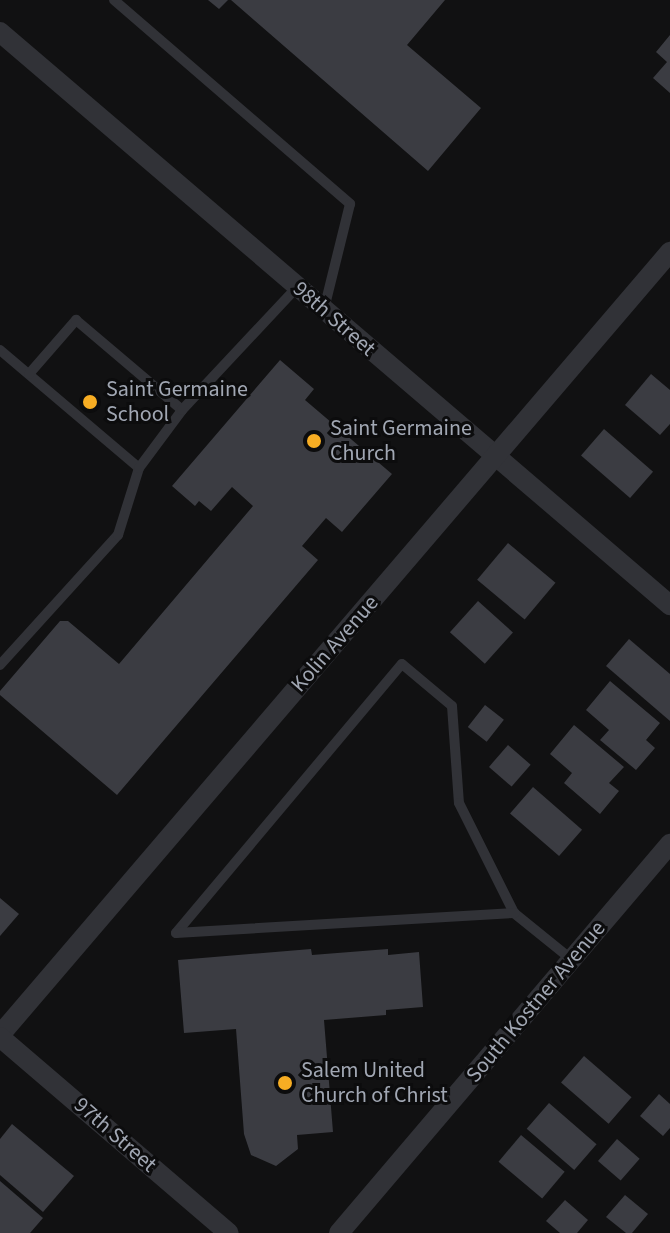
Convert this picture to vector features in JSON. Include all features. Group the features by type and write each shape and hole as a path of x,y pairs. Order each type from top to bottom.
{"street":[{"name":"98th Street","path":"0,32 670,605"},
{"name":"Kolin Avenue","path":"0,1036 670,252"},
{"name":"South Kostner Avenue","path":"339,1233 670,844"},
{"name":"97th Street","path":"0,1036 229,1233"}],"lane":[{"path":"114,0 350,204 324,311"},
{"path":"0,665 118,535 139,468 182,410 297,287"},
{"path":"29,374 76,320 182,410"},
{"path":"0,350 139,468"},
{"path":"514,913 176,933 402,664 452,706 459,803 514,913 572,960"}],"building":[{"path":"208,0 228,0 219,9"},
{"path":"231,0 445,0 407,45 481,108 428,171"},
{"path":"670,35 670,93 653,78 667,62 656,52"},
{"path":"280,360 314,389 305,400 392,474 342,532 326,518 302,546 318,560 117,795 0,695 0,691 60,621 68,621 119,664 253,506 232,487 211,511 199,501 195,506 172,486"},
{"path":"651,374 670,390 670,424 660,435 625,405"},
{"path":"604,429 653,472 630,498 581,455"},
{"path":"508,543 555,583 525,620 477,580"},
{"path":"478,601 513,632 485,664 450,632"},
{"path":"629,639 670,674 670,721 606,666"},
{"path":"610,681 660,723 646,740 655,748 636,770 600,740 609,730 586,710"},
{"path":"485,705 504,720 487,742 468,727"},
{"path":"574,725 624,767 609,783 619,791 600,814 564,783 572,773 550,754"},
{"path":"508,745 531,765 512,787 489,767"},
{"path":"533,787 582,830 559,856 510,813"},
{"path":"0,898 19,914 0,936"},
{"name":"Salem United Church of Christ","path":"311,949 312,955 388,949 388,955 419,952 423,1007 386,1010 386,1015 324,1020 333,1132 297,1135 298,1149 276,1166 251,1155 244,1134 236,1029 184,1033 178,960"},
{"path":"584,1056 632,1097 609,1124 561,1082"},
{"path":"659,1094 670,1104 670,1128 663,1136 640,1116"},
{"path":"549,1103 597,1144 574,1170 527,1129"},
{"path":"12,1124 74,1176 43,1212 0,1175 0,1139"},
{"path":"521,1135 565,1172 542,1198 499,1162"},
{"path":"617,1139 640,1159 621,1181 598,1161"},
{"path":"0,1181 43,1218 30,1233 0,1233"},
{"path":"625,1195 648,1214 632,1233 626,1233 606,1217"},
{"path":"565,1200 588,1220 577,1233 560,1233 546,1221"}],"place":[{"name":"Saint Germaine School","path":"90,402"},
{"name":"Saint Germaine Church","path":"314,441"},
{"name":"Salem United Church of Christ","path":"285,1083"}]}
